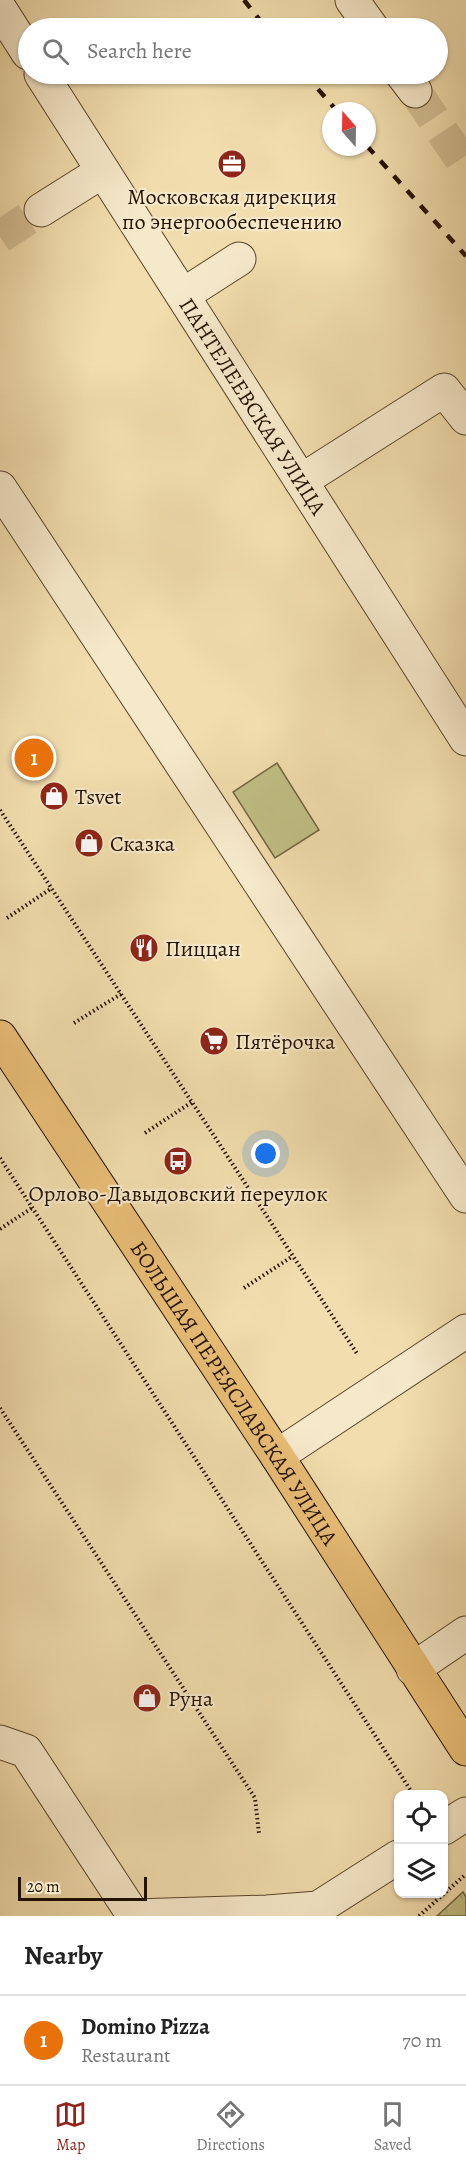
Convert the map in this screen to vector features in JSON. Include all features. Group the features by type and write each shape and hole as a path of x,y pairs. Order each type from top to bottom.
{"main road":[{"name":"БОЛЬШАЯ ПЕРЕЯСЛАВСКАЯ УЛИЦА","path":"0,1037 277,1456 466,1749"}],"street":[{"path":"352,0 365,18"},
{"path":"0,9 18,37"},
{"name":"ПАНТЕЛЕЕВСКАЯ УЛИЦА","path":"47,84 466,739"},
{"path":"41,210 103,171"},
{"path":"183,295 239,259"},
{"path":"301,481 444,390 466,418"},
{"path":"0,488 466,1196"},
{"path":"277,1456 466,1332"},
{"path":"413,1669 466,1633"},
{"path":"0,1742 26,1751 134,1916 318,1908 394,1860"},
{"path":"448,1825 466,1814"}],"path":[{"path":"0,810 380,1388"},
{"path":"7,918 51,888"},
{"path":"74,1023 121,993"},
{"path":"145,1133 192,1102"},
{"path":"0,1158 410,1790"},
{"path":"0,1229 33,1208"},
{"path":"244,1288 293,1256"},
{"path":"0,1408 255,1798 259,1834"},
{"path":"419,1916 465,1875"}],"green space":[{"path":"277,763 319,830 275,858 233,792"},
{"path":"463,1892 466,1897 466,1916 437,1916"}],"tunnel":[{"path":"415,91 466,167"},
{"path":"0,237 41,210"}],"railway":[{"path":"244,0 258,18"},
{"path":"314,84 329,102"},
{"path":"376,156 466,256"}],"place":[{"name":"Московская дирекция по энергообеспечению","path":"232,164"},
{"name":"Domino Pizza","path":"34,758"},
{"name":"Tsvet","path":"54,796"},
{"name":"Сказка","path":"89,843"},
{"name":"Пиццан","path":"144,948"},
{"name":"Пятёрочка","path":"214,1041"},
{"name":"Орлово-Давыдовский переулок","path":"178,1161"},
{"name":"Руна","path":"147,1698"}]}
